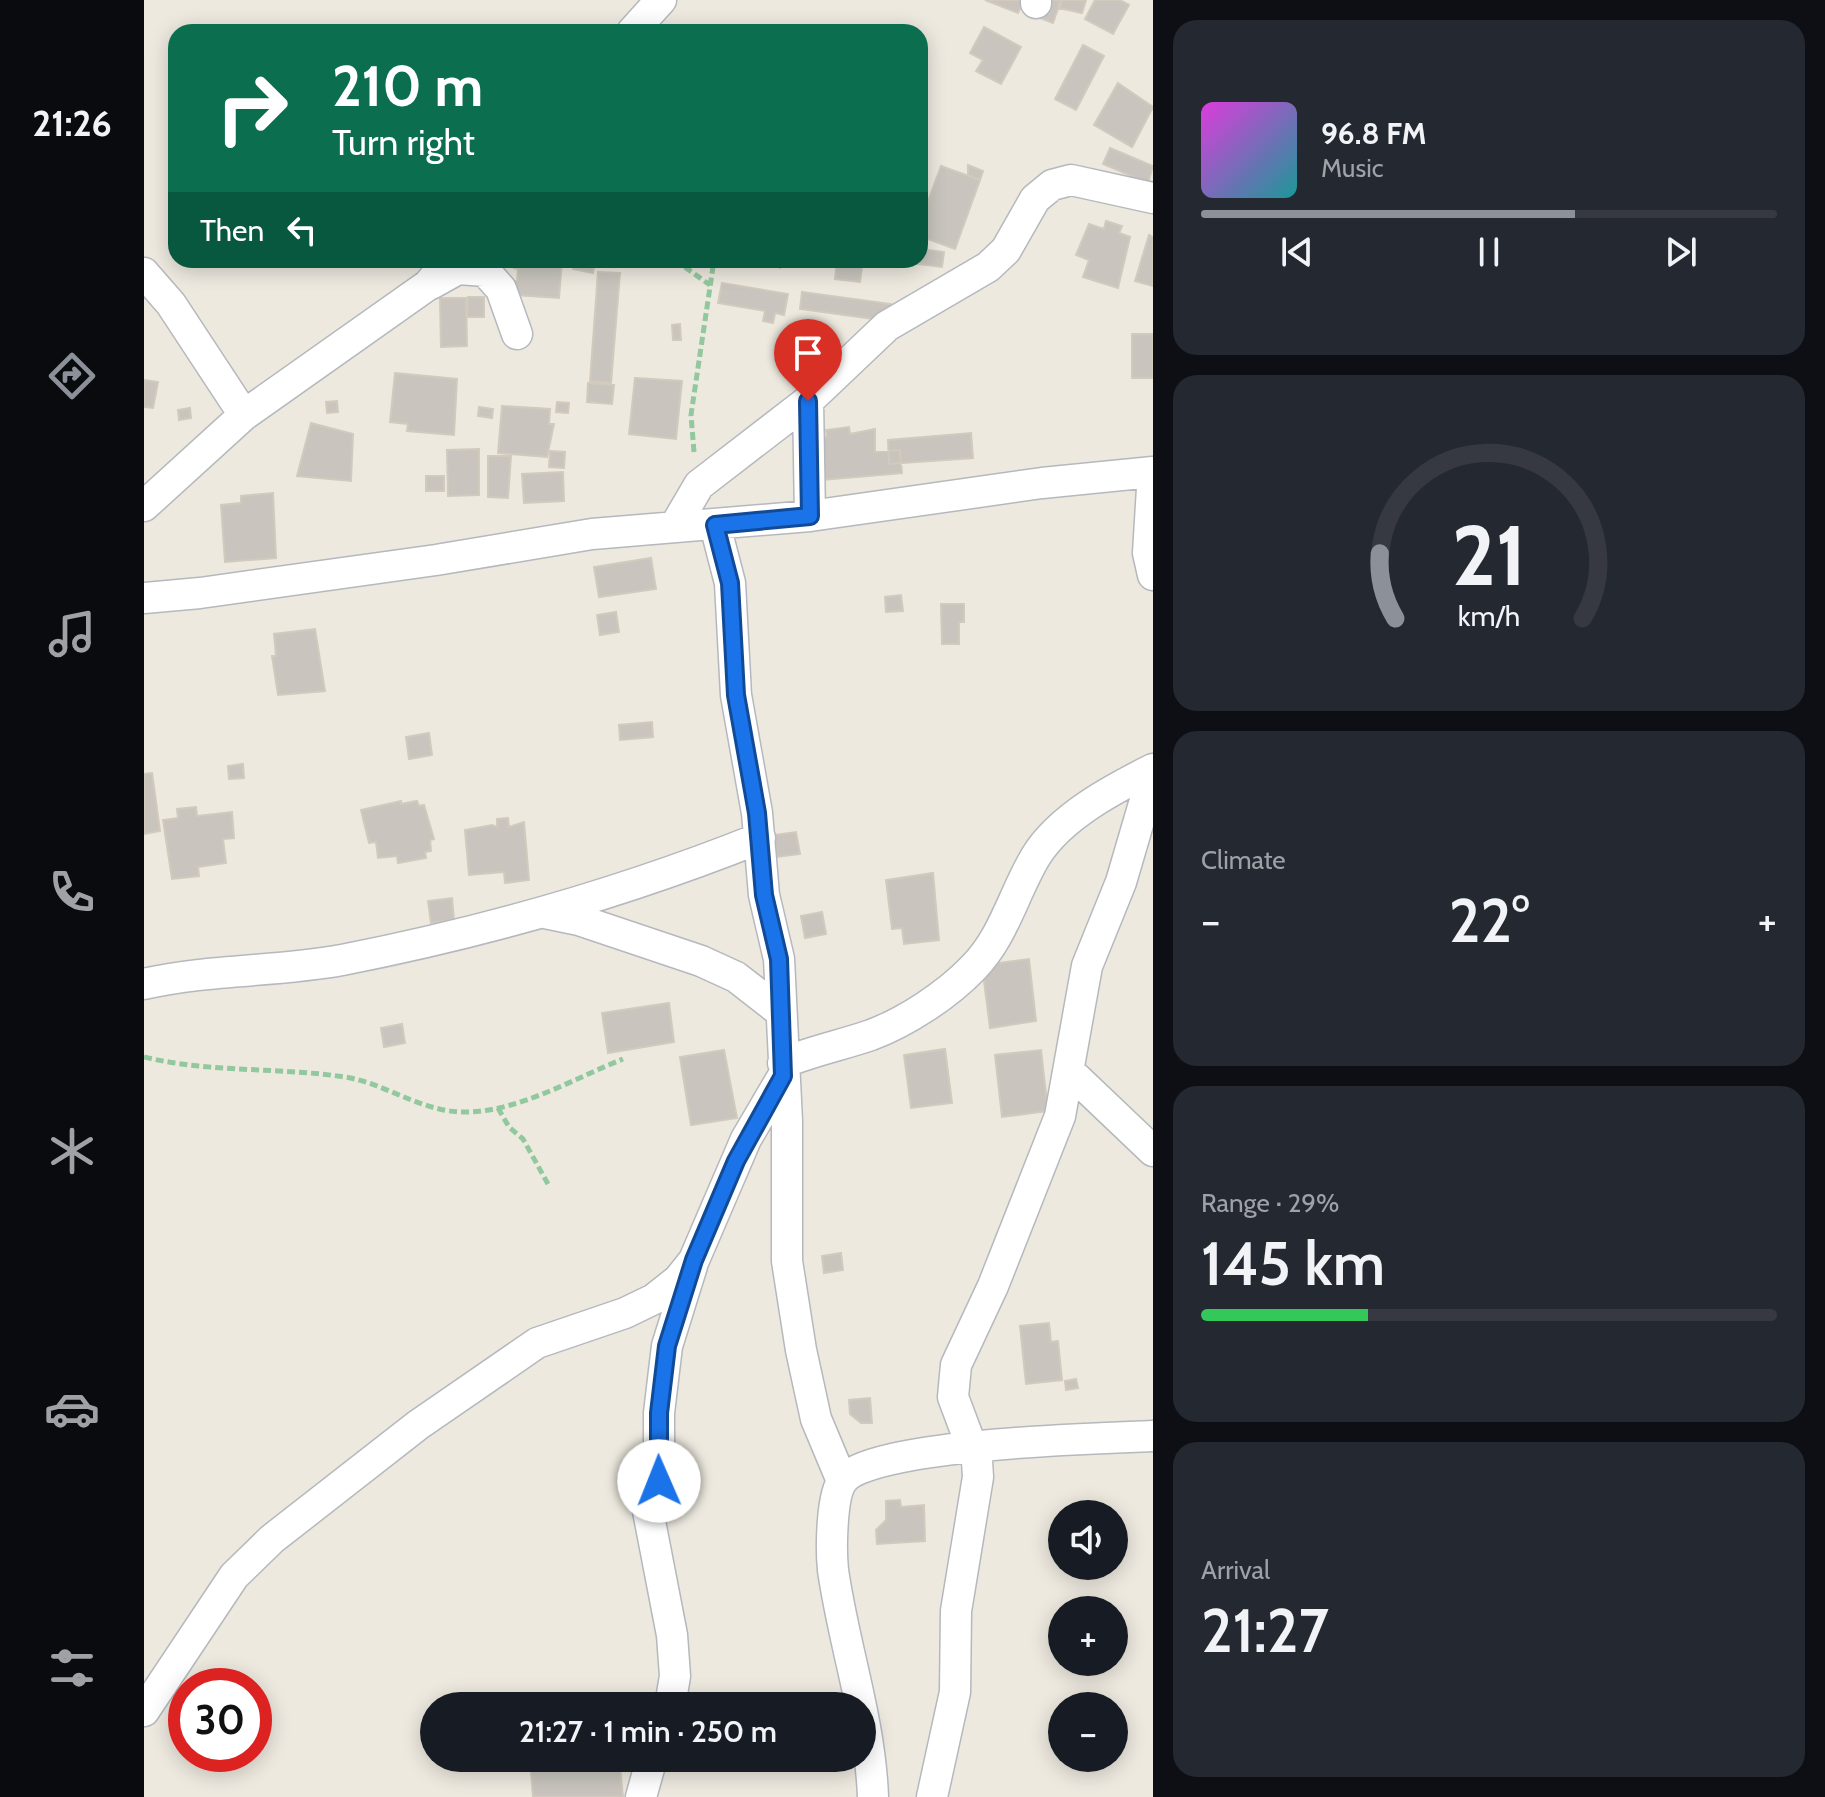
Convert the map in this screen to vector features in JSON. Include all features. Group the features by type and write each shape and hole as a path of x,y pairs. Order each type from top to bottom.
{"street":[{"path":"639,24 661,0"},
{"path":"675,526 699,485 808,401 887,326 988,267 1006,250 1035,199 1052,185 1071,180 1153,198"},
{"path":"428,285 442,268"},
{"path":"144,506 244,415 428,285 458,269 485,271 501,289 517,334"},
{"path":"144,273 171,304 244,415"},
{"path":"808,401 810,516"},
{"path":"144,598 516,549 592,534 810,516 1042,483 1153,472 1148,553 1153,575"},
{"path":"715,525 730,583 736,695 760,838 764,895 779,959 787,1261 816,1419 842,1481"},
{"path":"672,1692 675,1676 672,1635 647,1523 661,1464 659,1413 664,1361 694,1260 746,1139 783,1070 824,1047 871,1035 902,1020 952,986 973,968 991,946 1037,855 1054,832 1131,780 1153,771"},
{"path":"932,1797 955,1692 956,1611 978,1477 953,1397 956,1365 993,1286 1060,1116 1087,966 1121,882 1153,771"},
{"path":"144,984 341,960 606,895 760,838"},
{"path":"539,913 579,920 701,961 736,977 781,1012"},
{"path":"1069,1071 1153,1151"},
{"path":"144,1711 234,1576 272,1539 418,1425 537,1343 625,1313 654,1299 678,1280 694,1260"},
{"path":"873,1797 869,1733 833,1568 834,1515 842,1481 857,1468 941,1449 1153,1436"},
{"path":"641,1797 648,1772"}],"path":[{"path":"686,268 710,286"},
{"path":"699,485 691,415 713,268"},
{"path":"144,1057 193,1066 348,1078 430,1110 468,1113 498,1108 623,1059"},
{"path":"498,1108 509,1127 523,1139 548,1184"}],"building":[{"path":"985,0 1024,0 1018,13"},
{"path":"1039,0 1061,0 1053,23 1032,15"},
{"path":"1062,0 1086,0 1082,13 1059,8"},
{"path":"1095,0 1120,0 1129,5 1113,34 1085,19"},
{"path":"984,27 1021,47 1001,84 976,71 983,60 970,53"},
{"path":"1083,45 1104,56 1076,110 1055,99"},
{"path":"1118,83 1153,107 1132,147 1094,125"},
{"path":"1110,148 1153,166 1148,183 1103,164"},
{"path":"968,165 983,171 980,180 968,175"},
{"path":"941,166 980,180 955,249 928,239 928,201"},
{"path":"1106,221 1122,226 1119,233 1130,237 1118,288 1083,277 1089,260 1076,255 1089,224 1104,229"},
{"path":"1149,235 1153,237 1153,286 1135,281"},
{"path":"928,250 944,252 942,267 928,265"},
{"path":"514,268 561,268 559,298 515,295 513,281 517,281 518,269"},
{"path":"573,268 594,268 593,273"},
{"path":"836,268 862,268 860,282 835,279"},
{"path":"598,272 620,273 611,383 590,381"},
{"path":"722,283 788,294 784,315 775,313 773,323 763,321 765,311 718,303"},
{"path":"802,292 891,304 889,321 800,309"},
{"path":"468,297 484,297 484,317 467,317"},
{"path":"440,298 466,298 467,346 441,347"},
{"path":"680,324 681,340 673,340 672,325"},
{"path":"1132,334 1153,334 1153,378 1132,378"},
{"path":"395,373 457,379 454,435 407,431 408,424 390,422"},
{"path":"635,378 682,381 676,439 629,434"},
{"path":"144,380 158,382 153,408 144,407"},
{"path":"588,383 614,385 612,404 587,402"},
{"path":"337,401 338,412 327,413 326,402"},
{"path":"557,402 569,403 568,413 556,412"},
{"path":"502,406 550,409 549,424 554,424 547,457 498,453"},
{"path":"479,407 493,409 492,418 478,416"},
{"path":"190,408 191,418 179,420 178,410"},
{"path":"311,423 353,434 351,481 297,476"},
{"path":"849,427 850,434 875,429 875,452 900,450 902,473 822,480 820,437 827,437 826,430"},
{"path":"971,433 973,458 889,464 888,440"},
{"path":"479,449 479,495 448,496 447,450"},
{"path":"550,451 565,452 564,468 549,467"},
{"path":"488,456 511,456 508,498 488,497"},
{"path":"563,472 564,501 524,503 522,474"},
{"path":"426,476 444,476 444,491 426,491"},
{"path":"273,493 276,558 225,562 221,505 241,503 241,496"},
{"path":"651,558 656,589 599,597 594,567"},
{"path":"901,595 903,611 886,612 885,597"},
{"path":"941,604 964,604 964,622 959,622 959,644 942,644"},
{"path":"616,612 619,632 600,635 597,615"},
{"path":"315,629 325,691 278,695 272,656 276,656 274,634"},
{"path":"652,722 653,737 620,740 619,725"},
{"path":"429,733 432,755 409,759 406,737"},
{"path":"243,764 244,778 229,779 228,766"},
{"path":"152,773 160,831 144,834 144,774"},
{"path":"401,801 401,804 417,801 419,806 424,805 434,839 430,840 431,851 425,852 426,858 398,863 397,856 378,858 376,842 369,843 361,810"},
{"path":"196,807 197,816 232,812 234,838 223,839 226,863 198,867 199,876 172,879 163,820 178,818 177,809"},
{"path":"508,818 509,827 524,822 529,880 505,883 504,872 469,875 465,830 492,825 497,827 497,819"},
{"path":"796,832 800,854 777,857 774,835"},
{"path":"933,873 939,940 904,944 902,928 892,929 886,880"},
{"path":"452,898 454,920 431,923 428,901"},
{"path":"822,912 826,934 805,938 801,916"},
{"path":"1029,959 1036,1021 990,1028 982,965"},
{"path":"669,1003 674,1042 608,1053 602,1013"},
{"path":"402,1024 405,1043 384,1047 381,1028"},
{"path":"945,1049 952,1103 911,1108 904,1055"},
{"path":"724,1050 737,1118 691,1125 680,1057"},
{"path":"1041,1050 1048,1111 1002,1117 995,1055"},
{"path":"841,1253 843,1270 824,1273 822,1256"},
{"path":"1049,1323 1051,1342 1058,1341 1062,1380 1026,1384 1020,1326"},
{"path":"1076,1379 1078,1388 1066,1390 1065,1381"},
{"path":"870,1398 872,1423 861,1423 850,1414 849,1400"},
{"path":"900,1500 901,1507 924,1505 925,1541 877,1544 876,1530 886,1520 886,1501"},
{"path":"531,1772 620,1772 623,1797 533,1797"}],"route":[{"path":"659,1481 661,1377 667,1346 694,1260 723,1190 746,1139 783,1076 779,959 764,895 757,813 736,695 730,583 715,525 810,516 806,446 808,401"}]}
